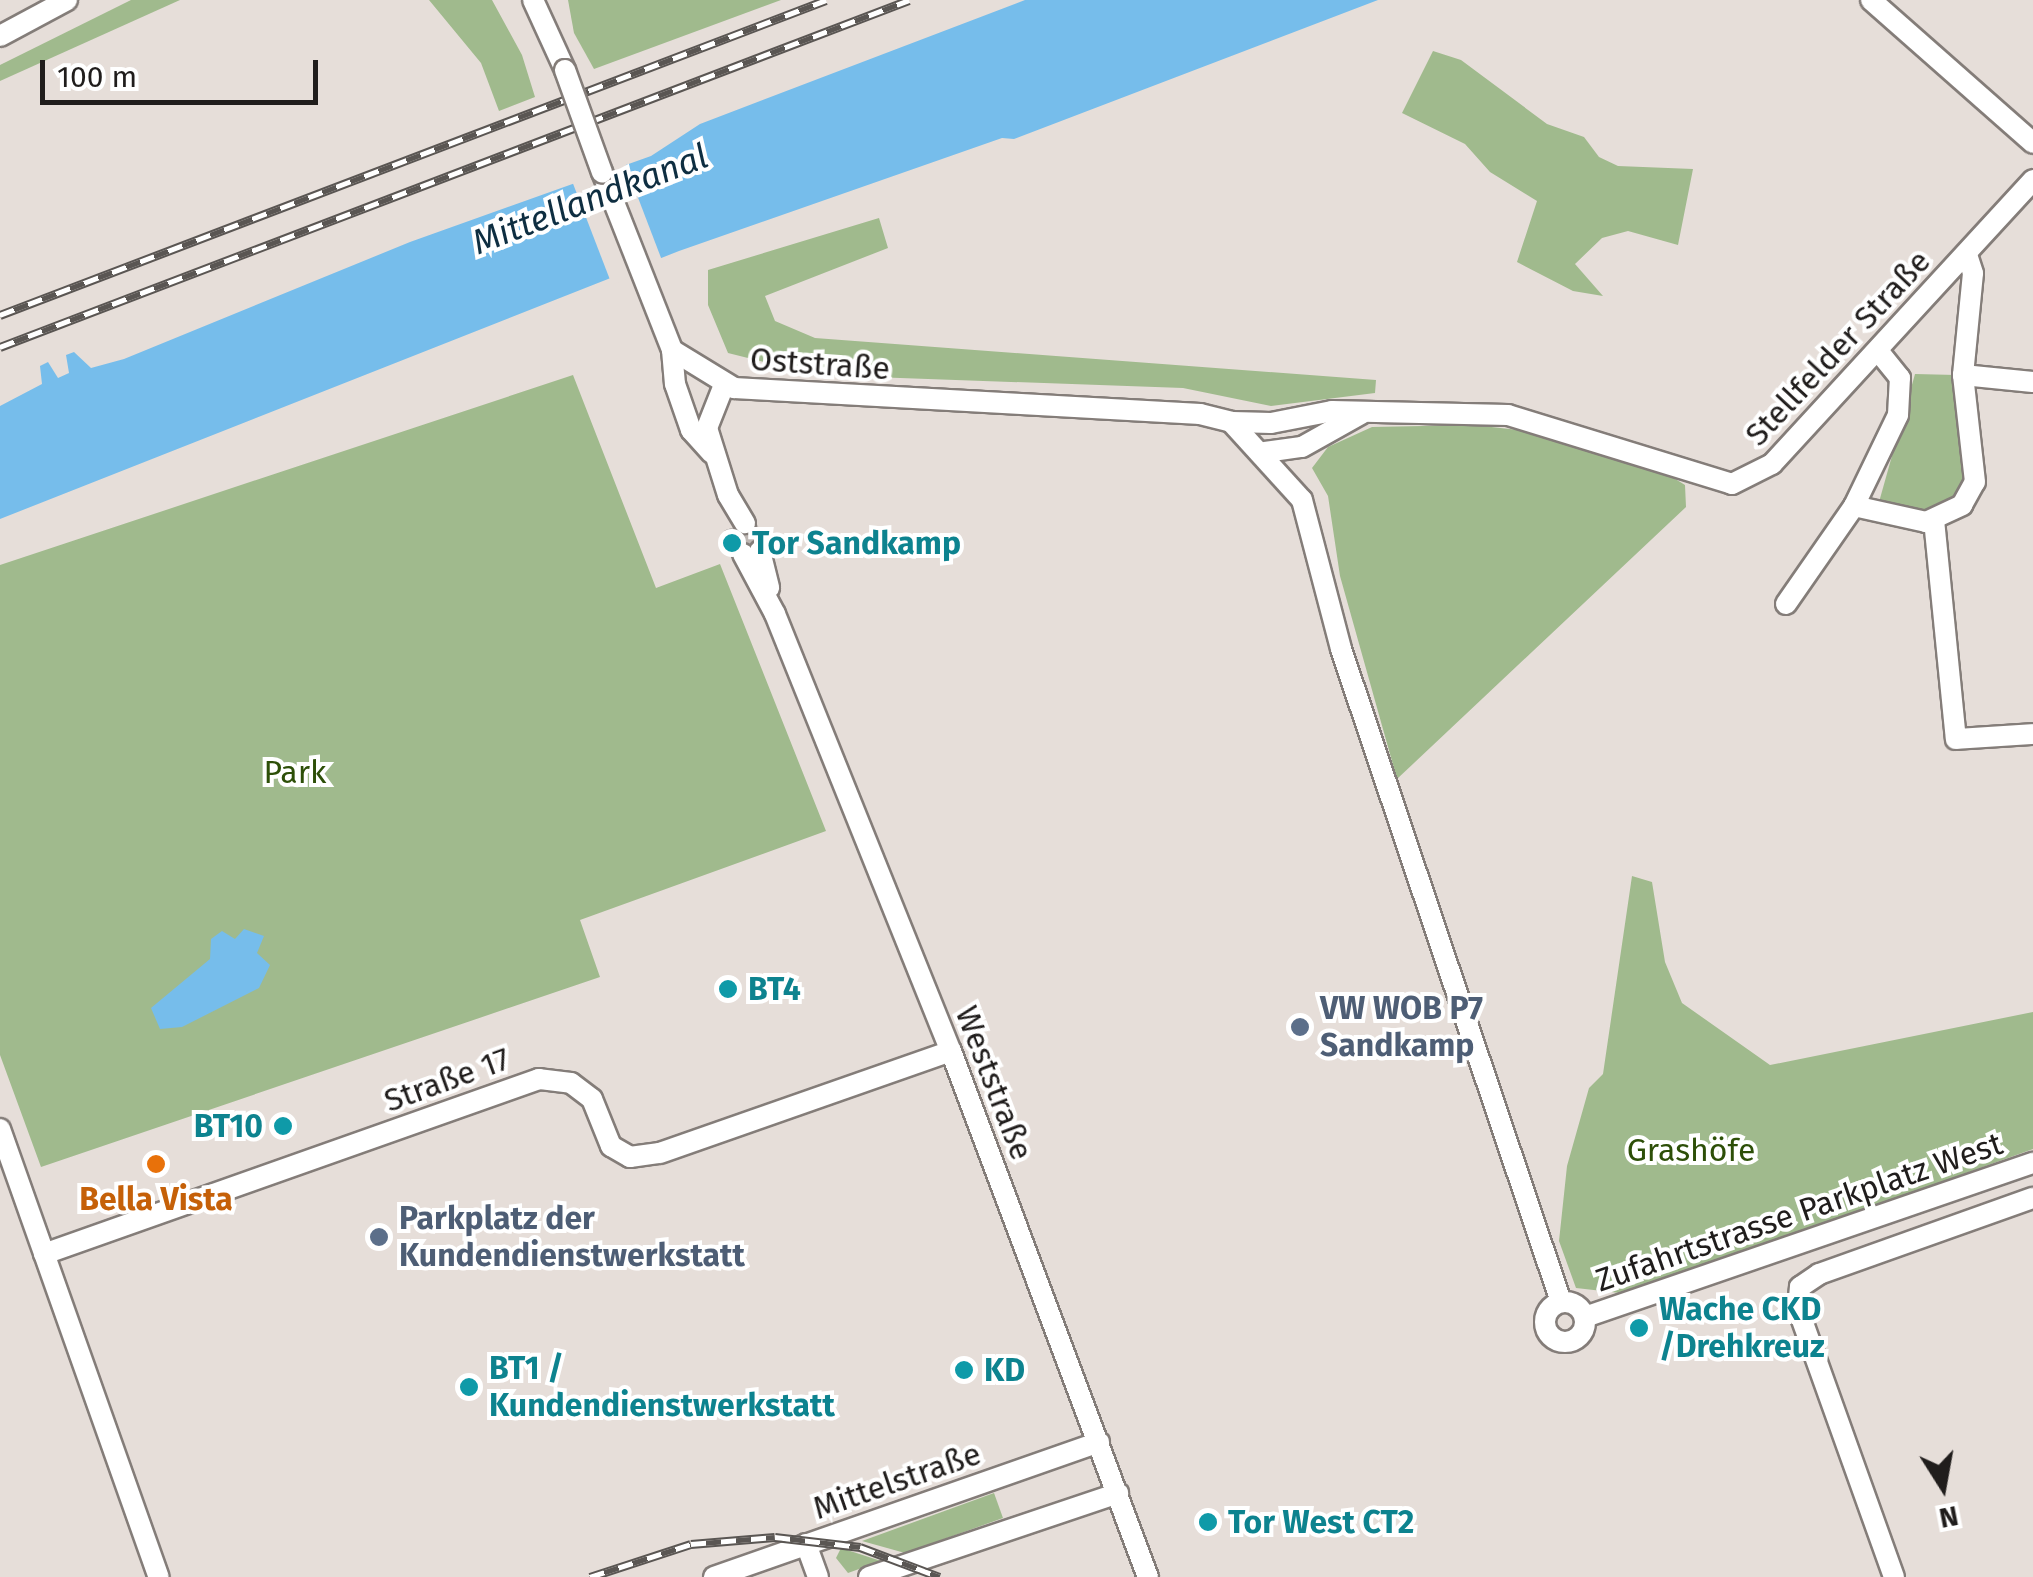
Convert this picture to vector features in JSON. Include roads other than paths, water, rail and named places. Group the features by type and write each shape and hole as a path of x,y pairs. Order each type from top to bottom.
{"street":[{"path":"0,36 67,0"},
{"path":"533,0 565,70 672,350 675,384 692,430 713,454"},
{"path":"1871,0 2033,143"},
{"name":"Stellfelder Straße","path":"1231,422 1447,410 1508,415 1732,484 1772,464 1880,352 2033,180"},
{"path":"1854,506 1934,520 1962,504 1975,482 1962,374 1972,273 1967,254"},
{"name":"Oststraße","path":"672,350 724,385 768,394 1200,414 1231,422"},
{"path":"1786,604 1854,506 1898,416 1900,378 1880,352"},
{"path":"1962,374 2033,382"},
{"path":"724,385 707,428 737,519"},
{"path":"1265,452 1302,448 1361,414"},
{"path":"1231,422 1265,452 1302,500 1340,649 1560,1302"},
{"path":"1934,520 1956,738 2033,734"},
{"name":"Weststraße","path":"751,553 950,1051 1148,1577"},
{"name":"Straße 17","path":"44,1254 539,1078 571,1083 592,1099 611,1146 630,1158 660,1154 950,1051"},
{"path":"0,1128 159,1577"},
{"name":"Zufahrtstrasse Parkplatz West","path":"1585,1317 2033,1163"},
{"path":"1894,1577 1798,1309 1800,1287 1819,1274 2033,1198"},
{"path":"1560,1302 1579,1306 1585,1317 1578,1338 1554,1339 1545,1318 1560,1302"},
{"name":"Mittelstraße","path":"714,1577 1100,1442"},
{"path":"869,1577 1118,1493"},
{"path":"806,1544 818,1577"}],"water":[{"name":"Mittellandkanal","path":"1025,0 1378,0 1014,139 1002,138 679,251 0,519 0,406 42,384 40,366 48,362 58,378 69,373 66,355 74,352 91,368 124,359 410,242 651,156 700,124"},
{"path":"244,929 264,936 257,953 270,965 259,988 182,1027 160,1029 151,1008 210,959 211,939 222,931 235,939"}],"tunnel":[{"path":"745,523 760,551"},
{"path":"734,527 743,554"}],"railway":[{"path":"0,315 826,0"},
{"path":"0,347 909,0"},
{"path":"590,1577 691,1544 775,1537 860,1547 940,1577"}],"place":[{"name":"Tor Sandkamp","path":"732,543"},
{"name":"BT4","path":"728,989"},
{"name":"VW WOB P7 Sandkamp","path":"1300,1027"},
{"name":"BT10","path":"283,1126"},
{"name":"Bella Vista","path":"156,1164"},
{"name":"Parkplatz der Kundendienstwerkstatt","path":"379,1237"},
{"name":"Wache CKD /Drehkreuz","path":"1639,1328"},
{"name":"KD","path":"964,1370"},
{"name":"BT1 / Kundendienstwerkstatt","path":"469,1387"},
{"name":"Tor West CT2","path":"1208,1522"}],"park label":[{"name":"Park","path":"295,772"},
{"name":"Grashöfe","path":"1691,1150"}]}
